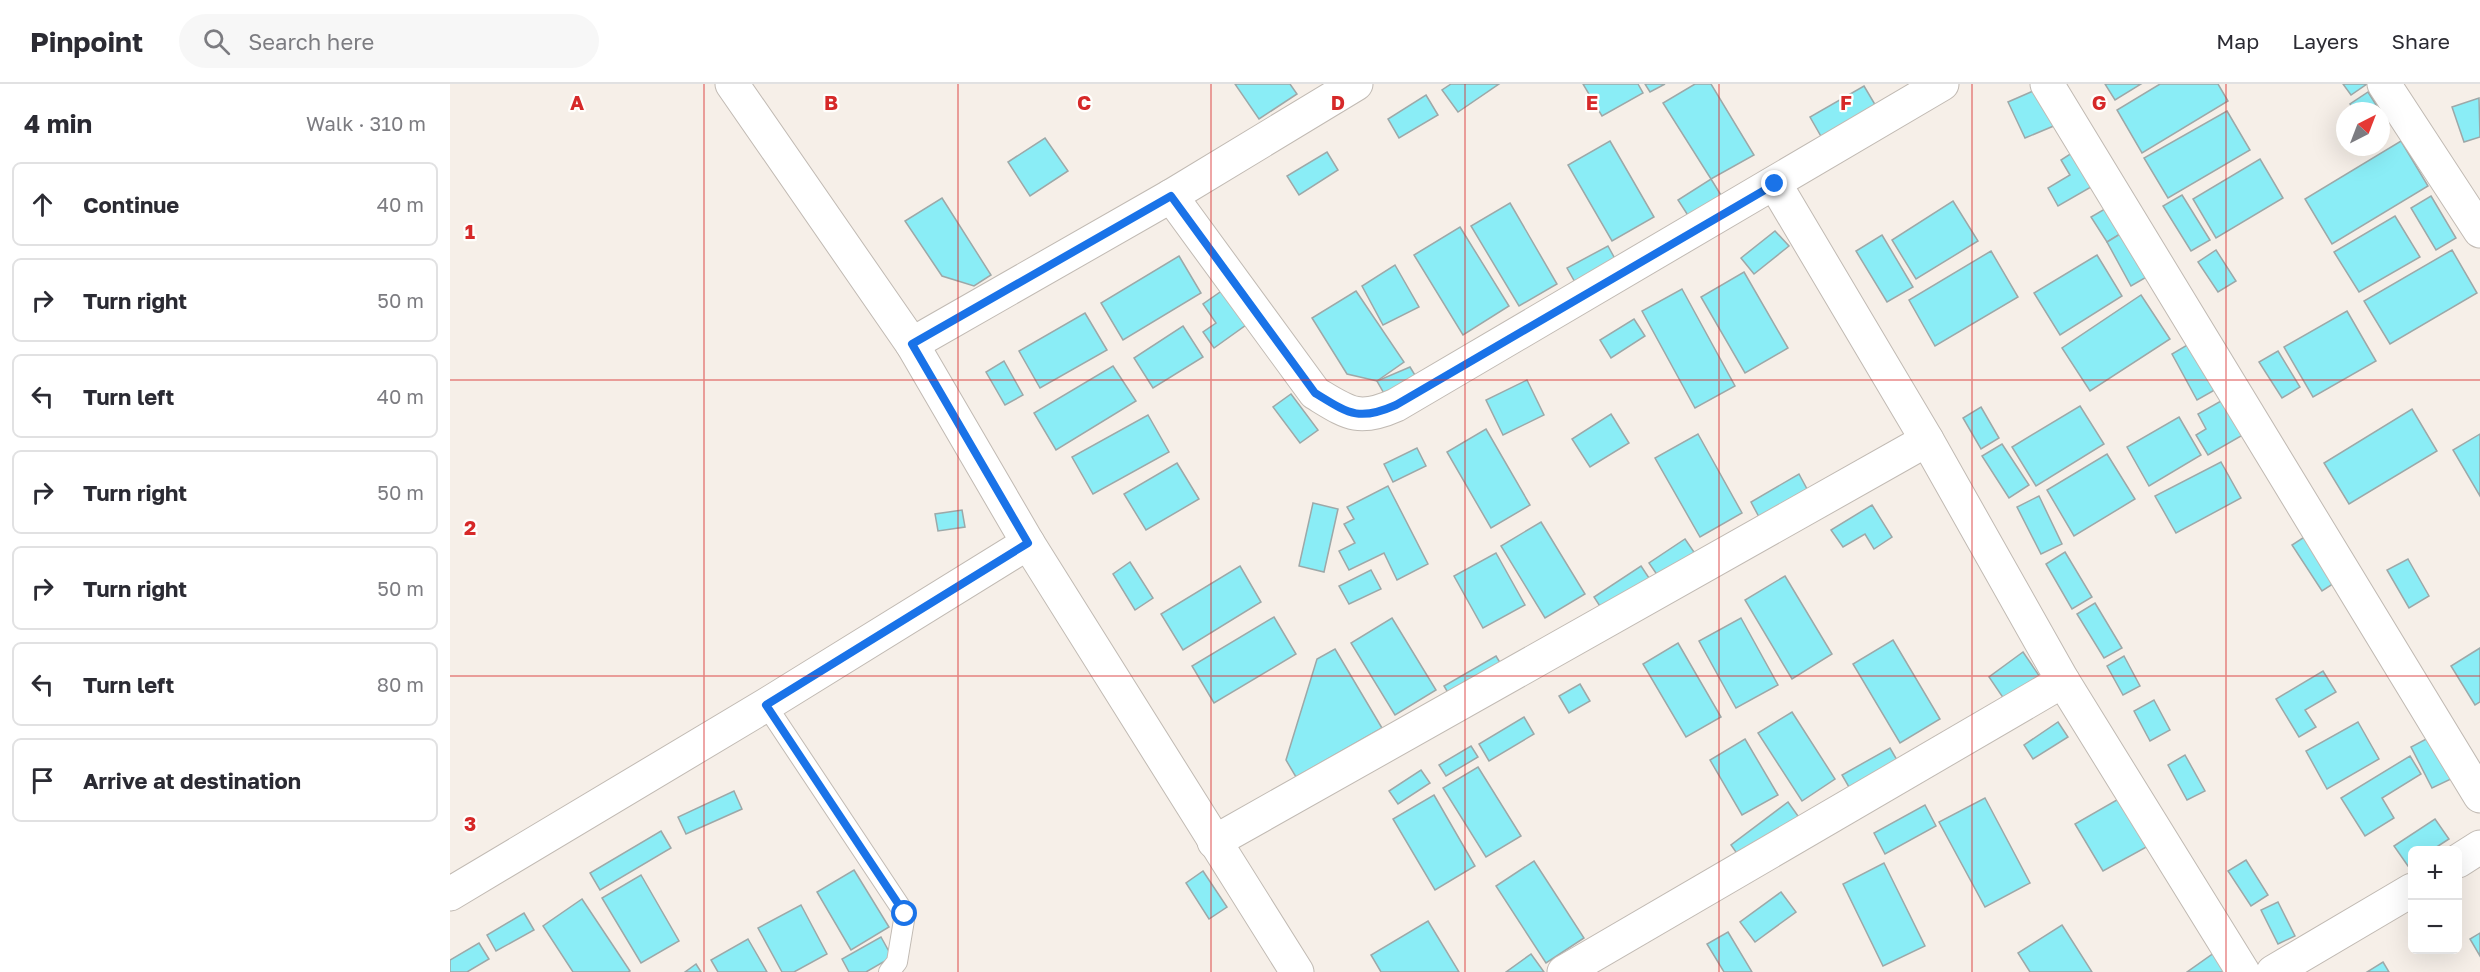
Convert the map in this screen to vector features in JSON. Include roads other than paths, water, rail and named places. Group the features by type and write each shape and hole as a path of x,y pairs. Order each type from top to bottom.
{"street":[{"path":"732,84 912,344 1028,543 1297,972"},
{"path":"912,344 1171,196 1356,84"},
{"path":"1171,196 1315,393 1348,413 1375,414 1396,405 1942,84"},
{"path":"2047,84 2480,796"},
{"path":"2384,84 2480,231"},
{"path":"1775,184 1927,440 2063,681 2243,972"},
{"path":"1214,842 1927,440"},
{"path":"450,894 766,705 1028,543"},
{"path":"1564,972 2063,681"},
{"path":"2462,858 2480,847"},
{"path":"2273,972 2408,892"}],"lane":[{"path":"766,705 905,914 897,962 890,972"}]}
